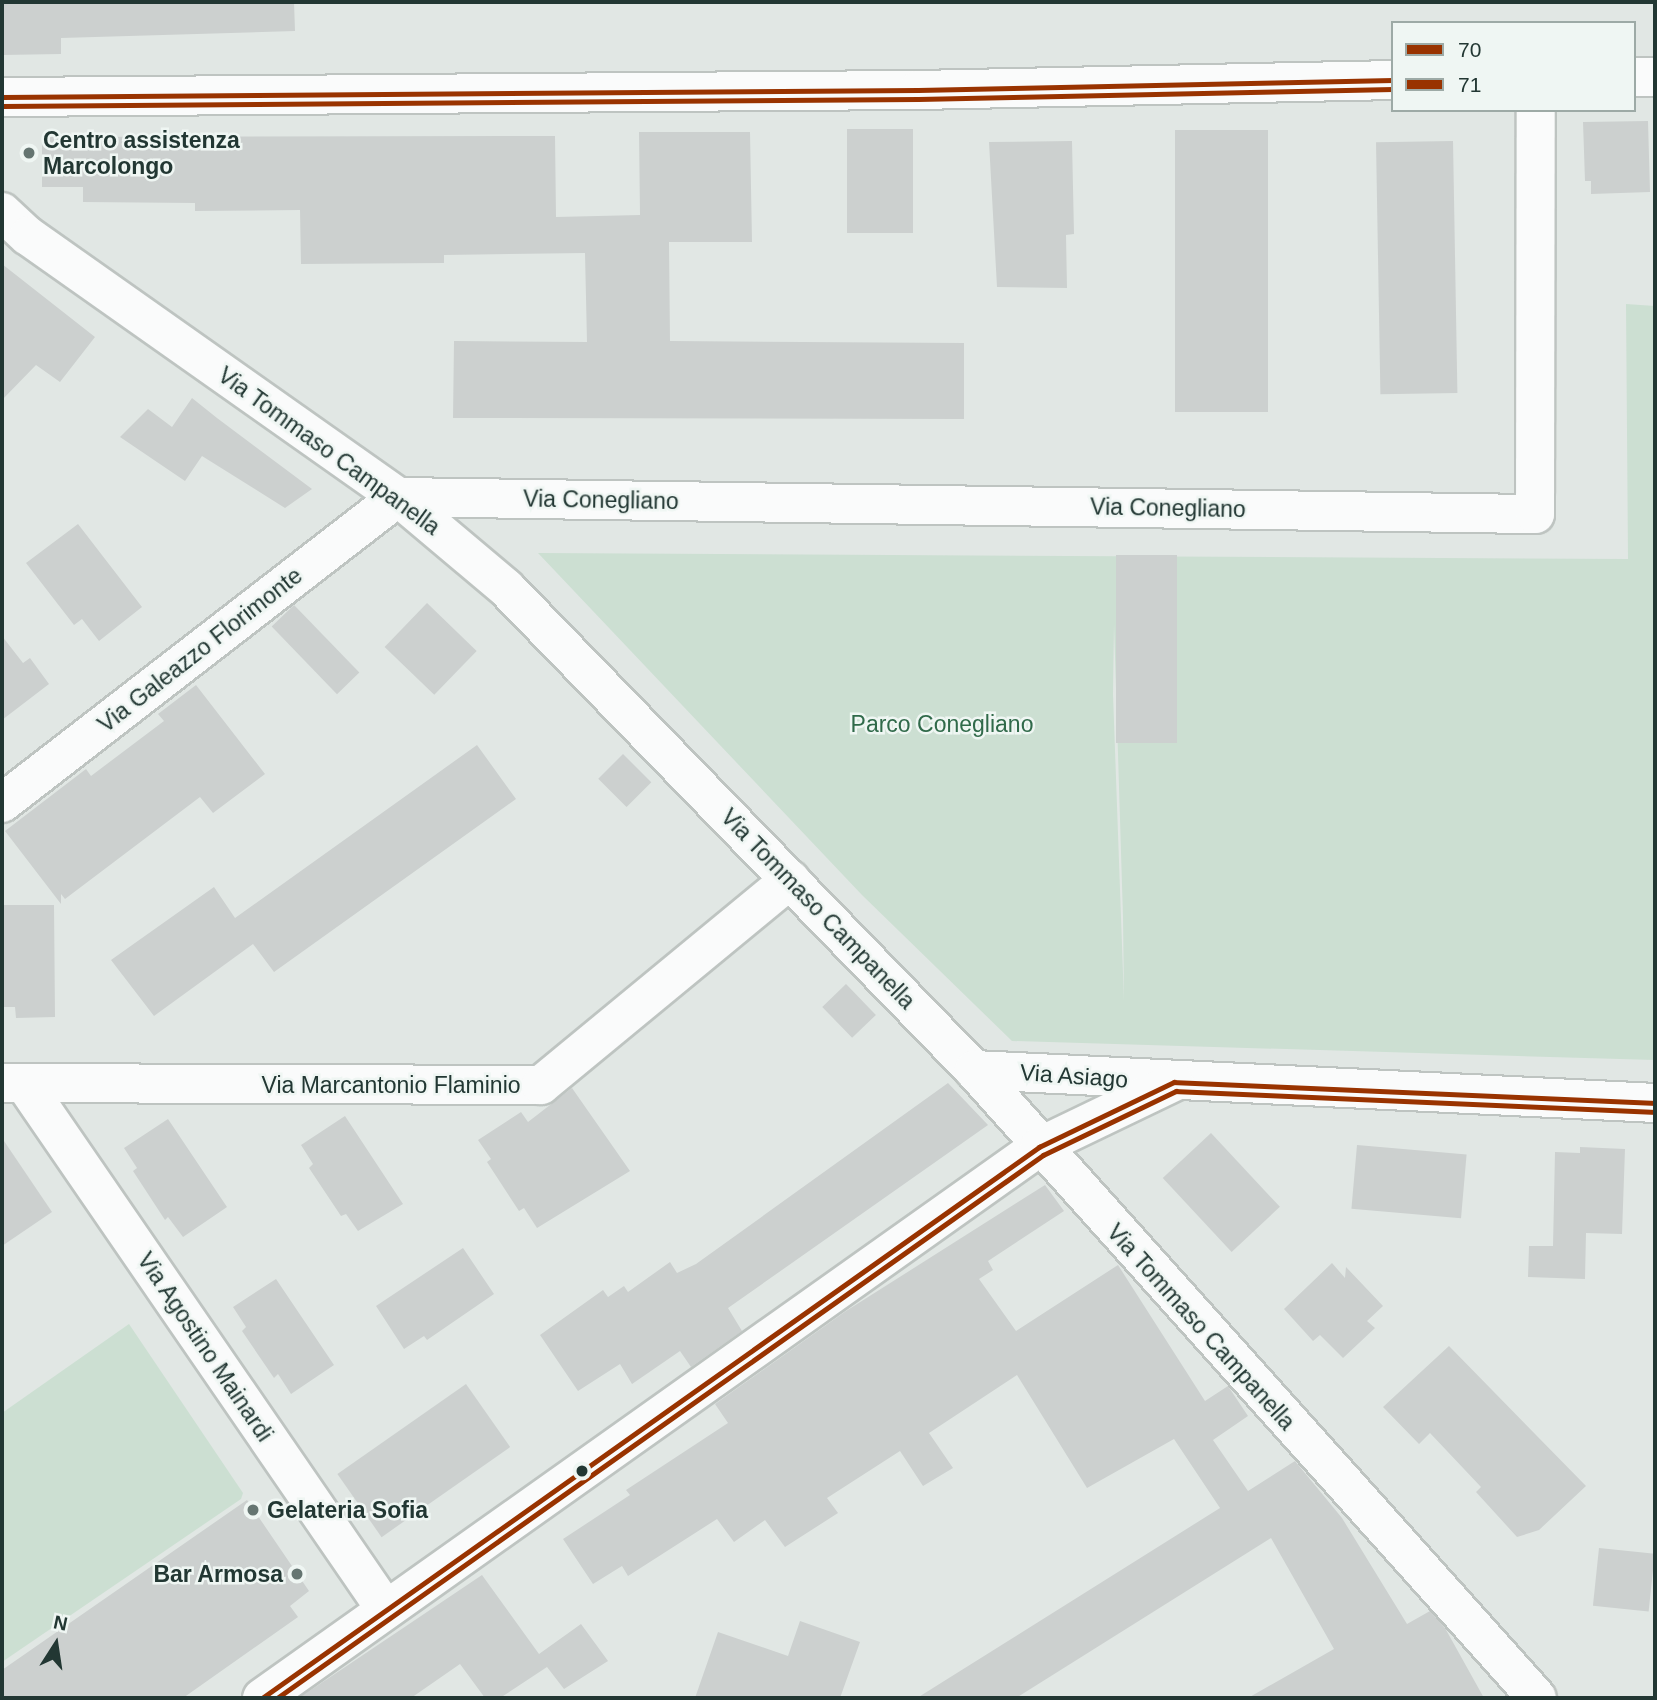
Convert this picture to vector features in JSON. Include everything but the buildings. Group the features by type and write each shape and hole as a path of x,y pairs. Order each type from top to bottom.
{"street":[{"path":"1636,77 1655,77"},
{"path":"2,97 918,90 1391,80"},
{"name":"Via Conegliano","path":"398,497 1535,514 1536,112"},
{"name":"Via Tommaso Campanella","path":"9,224 398,497 506,588 974,1070 1039,1146 1537,1698"},
{"name":"Via Galeazzo Florimonte","path":"2,803 398,497"},
{"name":"Via Marcantonio Flaminio","path":"13,1083 541,1085 790,880"},
{"name":"Via Asiago","path":"974,1070 1174,1082 1655,1103"},
{"name":"Via Asiago","path":"262,1698 1039,1146 1174,1082"},
{"name":"Via Agostino Mainardi","path":"13,1083 386,1610"}],"green space":[{"name":"Parco Conegliano","path":"1626,304 1655,306 1655,1060 1012,1041 862,895 538,553 1628,559","holes":["1114,624 1124,1001 1113,694"]},
{"path":"129,1324 243,1493 241,1499 2,1662 2,1413"}],"transit line":[{"name":"70","path":"2,97 918,90 1391,80"},
{"name":"71","path":"2,106 918,99 1391,89"},
{"name":"70","path":"262,1698 1039,1147 1174,1082 1655,1103"},
{"name":"71","path":"277,1698 1043,1155 1176,1091 1655,1112"}],"place":[{"name":"Centro assistenza Marcolongo","path":"29,153"},
{"name":"Gelateria Sofia","path":"253,1510"},
{"name":"Bar Armosa","path":"297,1574"}]}
